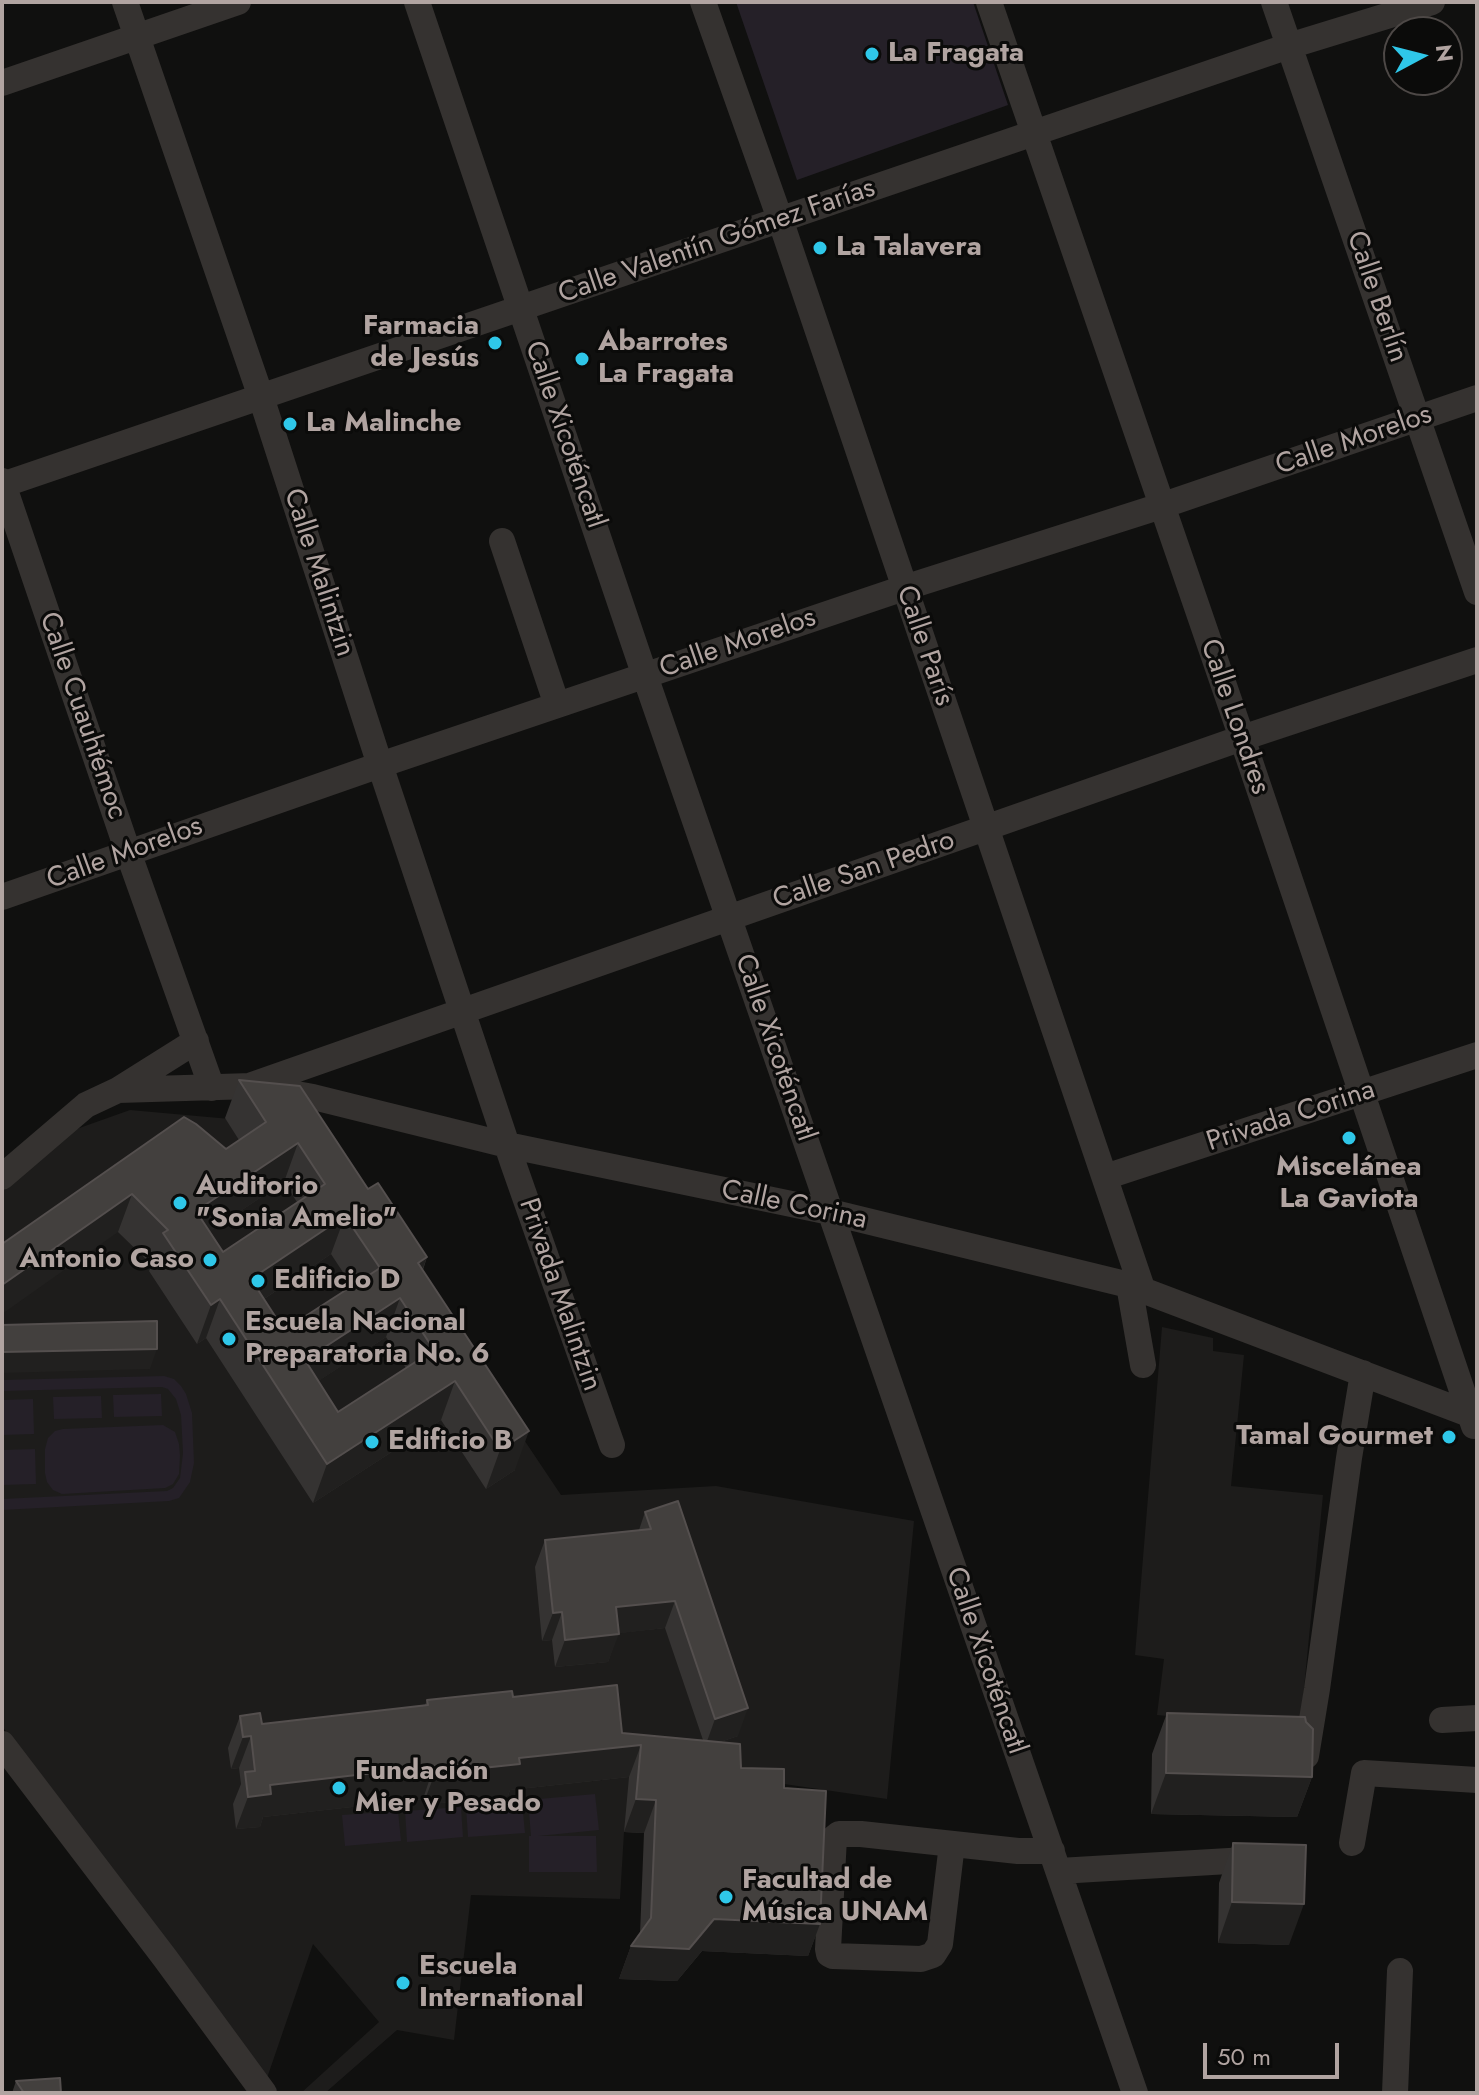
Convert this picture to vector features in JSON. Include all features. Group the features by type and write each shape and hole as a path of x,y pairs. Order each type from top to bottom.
{"street":[{"name":"Calle Malintzin","path":"125,2 261,397 507,1145"},
{"path":"2,83 238,2"},
{"name":"Calle Xicoténcatl","path":"417,2 645,676 1135,2093"},
{"name":"Calle París","path":"703,2 780,219 1105,1177 1136,1288 1143,1365"},
{"name":"Calle Londres","path":"989,2 1475,1421"},
{"name":"Calle Berlín","path":"1274,2 1477,592"},
{"name":"Calle Valentín Gómez Farías","path":"2,483 522,309 1289,46 1432,2"},
{"name":"Calle Morelos","path":"2,897 557,705 904,588 1161,506 1477,398"},
{"name":"Calle Cuauhtémoc","path":"2,483 212,1088"},
{"path":"502,541 557,705"},
{"name":"Calle San Pedro","path":"252,1086 1242,738 1477,660"},
{"path":"2,1177 86,1105 118,1090 196,1041"},
{"name":"Privada Corina","path":"1105,1177 1477,1055"},
{"name":"Calle Corina","path":"212,1088 252,1086 313,1097 507,1145 830,1212 1136,1288 1362,1384 1475,1421"},
{"path":"118,1090 212,1088"},
{"name":"Privada Malintzin","path":"507,1145 612,1445"},
{"path":"1306,1756 1362,1384"},
{"path":"1442,1720 1477,1718"},
{"path":"2,1744 264,2093"},
{"path":"1352,1843 1364,1773 1477,1780"},
{"path":"952,1844 940,1944 933,1955 921,1959 829,1954 834,1838 839,1834 861,1834 1018,1851 1055,1861 1286,1858"},
{"path":"1395,2093 1400,1971"}],"shaded area":[{"name":"La Fragata","path":"736,2 973,2 1008,105 797,180"},
{"name":"Fundación Mier y Pesado","path":"130,1110 316,1129 561,1495 716,1486 914,1521 887,1799 729,1776 624,1832 620,1899 471,1895 454,2040 397,2030 325,2093 301,2093 379,2022 313,1944 266,2081 2,1726 2,1191 71,1131"},
{"path":"1162,1327 1213,1338 1213,1351 1244,1355 1231,1486 1323,1495 1300,1729 1157,1715 1164,1659 1135,1655"},
{"path":"164,1376 174,1379 181,1386 192,1413 194,1463 190,1482 179,1498 2,1510 2,1499 167,1491 180,1478 183,1453 181,1415 176,1399 168,1389 2,1391 2,1380"},
{"path":"161,1394 162,1416 114,1417 113,1395"},
{"path":"101,1396 102,1418 54,1419 53,1397"},
{"path":"33,1399 34,1434 2,1435 2,1400"},
{"path":"163,1425 175,1432 180,1456 179,1474 173,1484 165,1488 62,1494 53,1490 47,1482 45,1449 48,1438 55,1431"},
{"path":"35,1449 36,1484 2,1485 2,1450"},
{"path":"595,1794 599,1830 538,1836 596,1836 597,1872 529,1872 531,1836 528,1800"},
{"path":"522,1802 525,1833 468,1837 466,1807"},
{"path":"461,1807 463,1837 407,1842 405,1811"},
{"path":"398,1811 401,1841 345,1846 342,1815"}],"building":[{"path":"239,1080 300,1086 368,1189 378,1183 427,1257 418,1263 529,1431 500,1450 455,1381 327,1464 220,1299 211,1305 163,1233 168,1230 132,1194 2,1285 2,1244 184,1117 226,1149 266,1122","holes":["298,1143 325,1184 223,1252 196,1211","345,1216 380,1268 284,1330 251,1279","400,1298 434,1350 338,1412 305,1360"]},
{"path":"157,1321 157,1349 2,1352 2,1325"},
{"path":"678,1501 748,1708 715,1719 675,1601 616,1607 619,1634 565,1640 562,1612 553,1613 545,1540 651,1529 645,1512"},
{"path":"617,1685 622,1733 740,1744 741,1768 784,1769 784,1788 826,1791 820,1924 714,1919 689,1949 631,1946 651,1918 656,1800 636,1799 641,1745 519,1758 520,1764 435,1773 434,1766 270,1785 271,1794 248,1797 245,1772 255,1771 251,1736 243,1737 240,1716 260,1713 262,1724 428,1705 427,1700 512,1691 513,1697"},
{"path":"1167,1713 1305,1717 1313,1729 1312,1777 1166,1773"},
{"path":"1233,1843 1306,1845 1304,1904 1232,1902"},
{"path":"60,2078 61,2093 24,2093 16,2081"}],"place":[{"name":"La Fragata","path":"872,54"},
{"name":"La Talavera","path":"820,248"},
{"name":"Farmacia de Jesús","path":"495,343"},
{"name":"Abarrotes La Fragata","path":"582,359"},
{"name":"La Malinche","path":"290,424"},
{"name":"Miscelánea La Gaviota","path":"1349,1138"},
{"name":"Auditorio \"Sonia Amelio\"","path":"180,1203"},
{"name":"Antonio Caso","path":"210,1260"},
{"name":"Edificio D","path":"258,1281"},
{"name":"Escuela Nacional Preparatoria No. 6","path":"229,1339"},
{"name":"Tamal Gourmet","path":"1449,1437"},
{"name":"Edificio B","path":"372,1442"},
{"name":"Fundación Mier y Pesado","path":"339,1788"},
{"name":"Facultad de Música UNAM","path":"726,1897"},
{"name":"Escuela International","path":"403,1983"}]}
